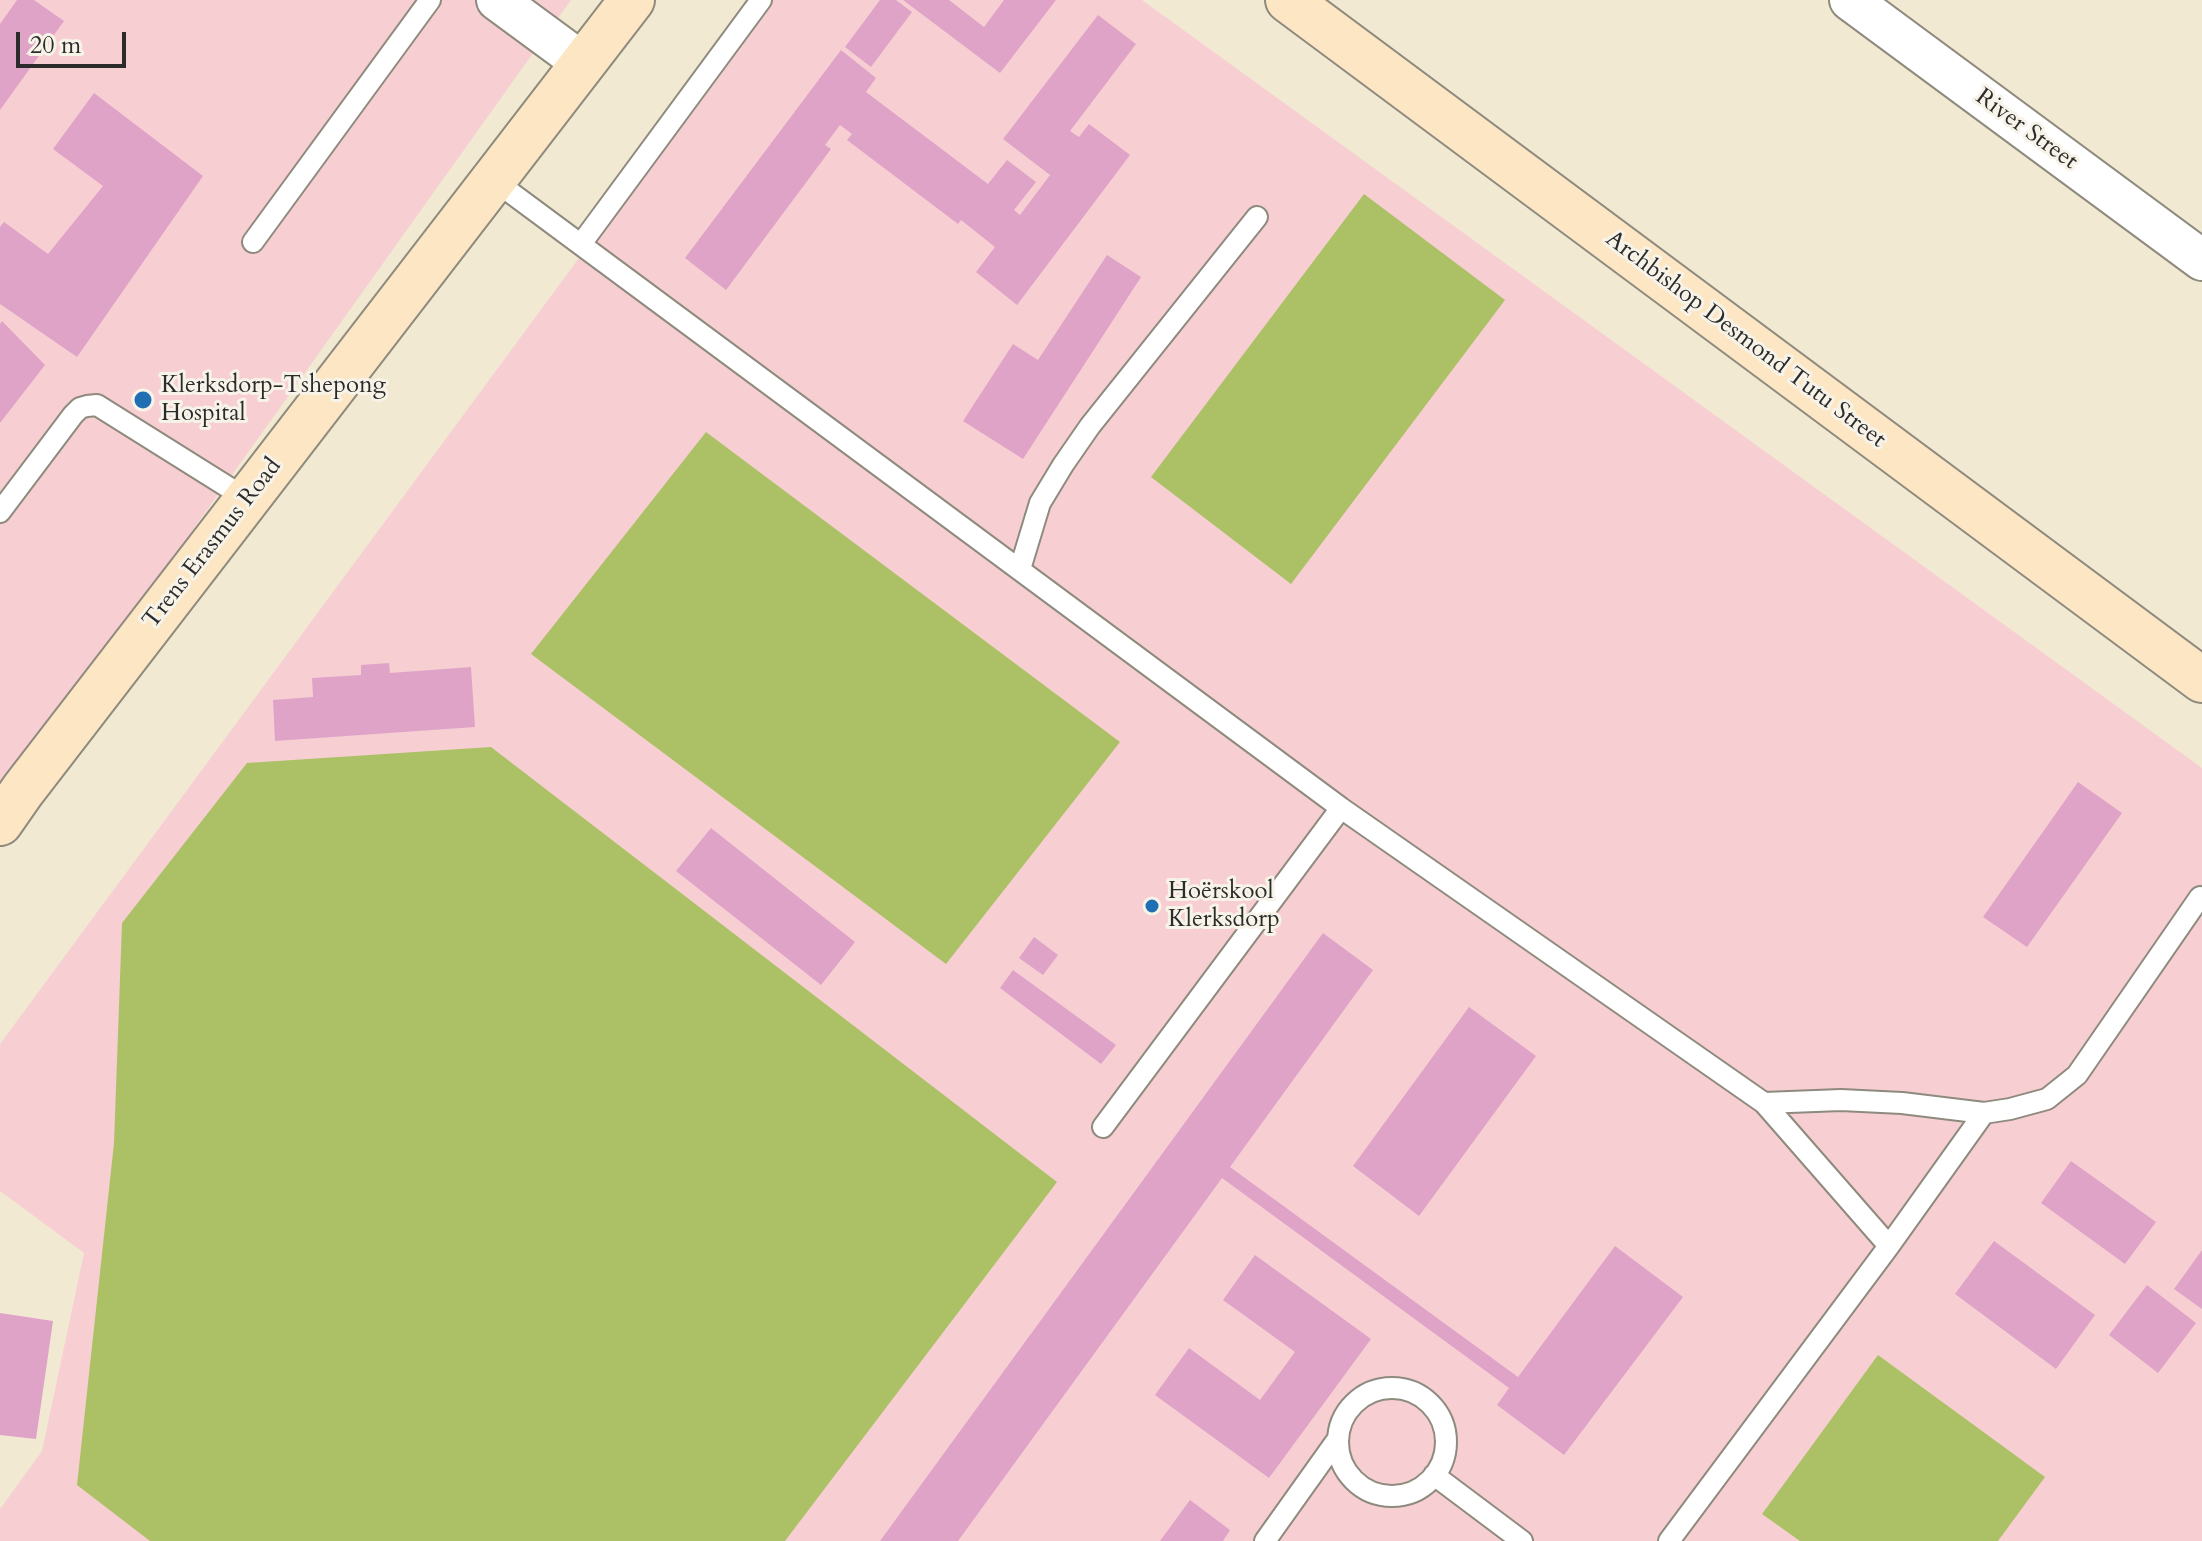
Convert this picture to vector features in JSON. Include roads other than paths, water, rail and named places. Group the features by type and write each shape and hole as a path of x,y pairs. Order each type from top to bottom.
{"street":[{"path":"497,0 584,64"},
{"name":"Trens Erasmus Road","path":"0,823 632,0"},
{"name":"Archbishop Desmond Tutu Street","path":"1288,0 2202,680"},
{"name":"River Street","path":"1850,0 2202,260"}],"lane":[{"path":"253,242 430,0"},
{"path":"581,244 761,0"},
{"path":"495,181 1341,808 1764,1103 1889,1246"},
{"path":"1020,569 1040,503 1063,465 1090,426 1257,217"},
{"path":"0,512 73,415 80,408 97,405 247,499"},
{"path":"1103,1127 1341,808"},
{"path":"1764,1103 1841,1100 1902,1103 1984,1113 2047,1099 2077,1075 2200,897"},
{"path":"1669,1541 1984,1113"},
{"path":"1265,1541 1337,1440 1344,1417 1358,1398 1380,1389 1404,1388 1425,1398 1441,1416 1447,1439 1443,1459 1434,1475 1417,1491 1399,1497 1380,1496 1362,1488 1348,1476 1340,1459 1337,1440"},
{"path":"1434,1475 1522,1541"}],"place":[{"name":"Klerksdorp-Tshepong Hospital","path":"143,400"},
{"name":"Hoërskool Klerksdorp","path":"1152,906"}]}
